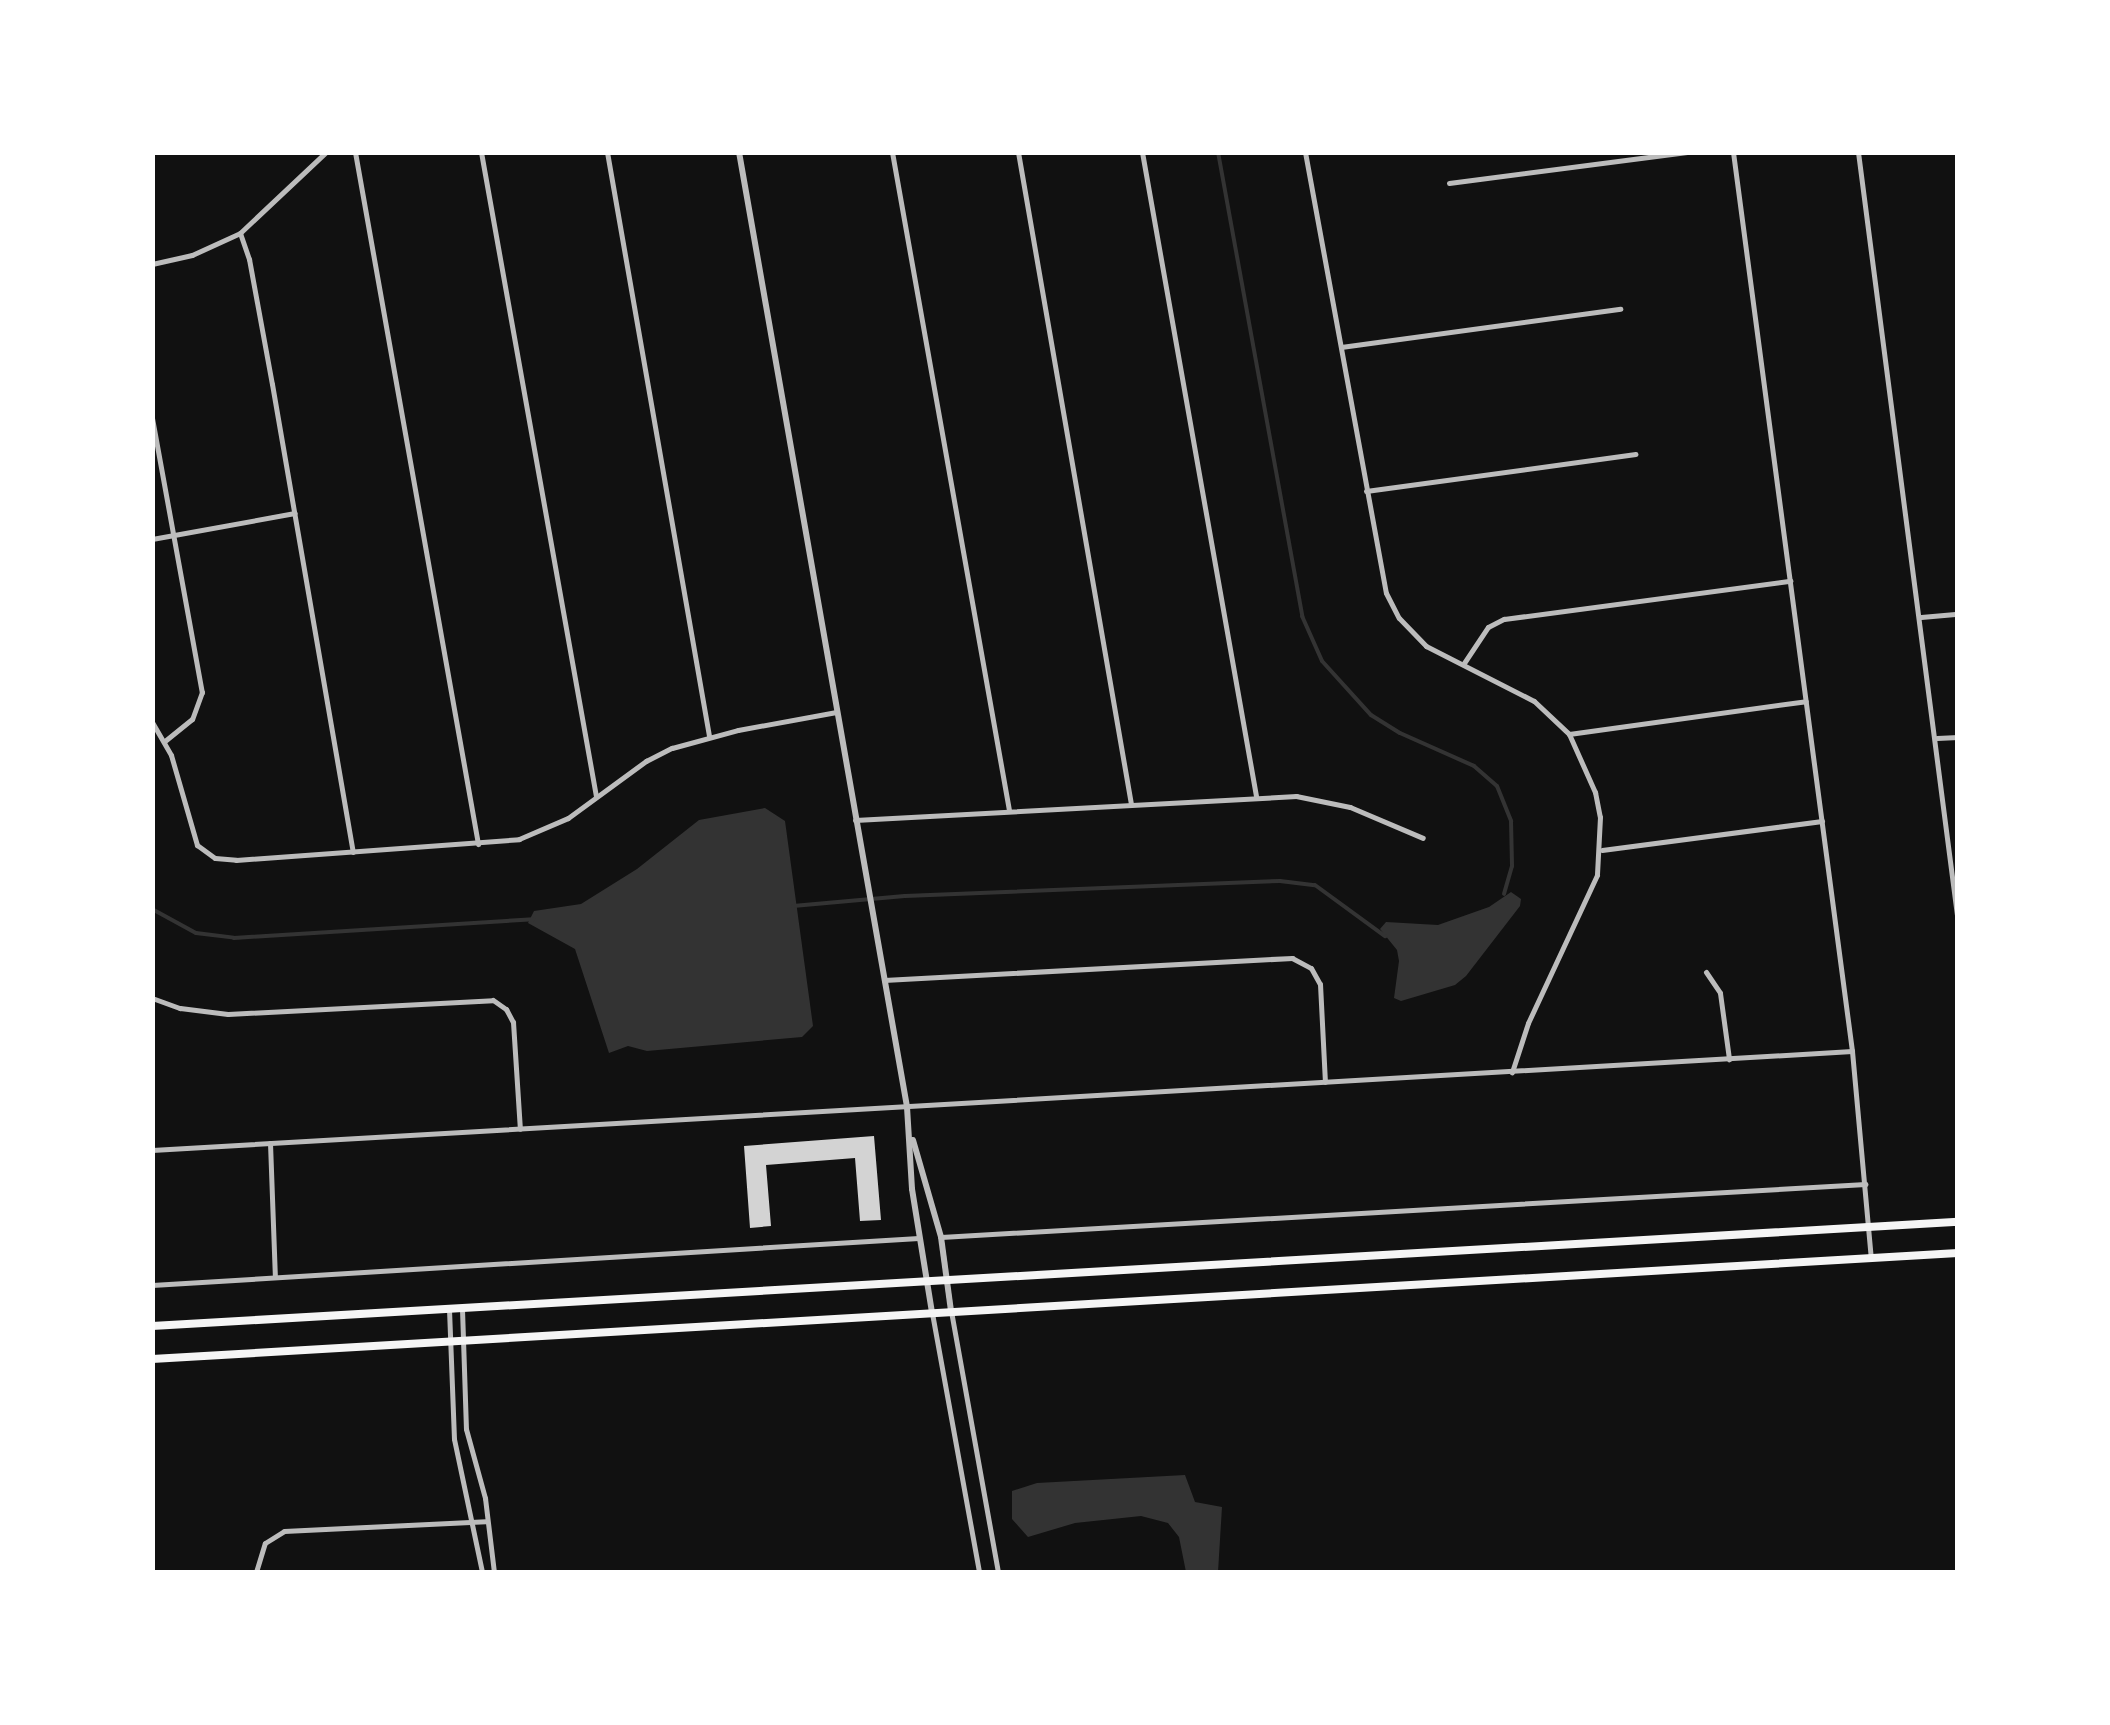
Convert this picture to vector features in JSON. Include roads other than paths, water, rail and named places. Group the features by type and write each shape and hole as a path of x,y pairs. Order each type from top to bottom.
{"main road":[{"path":"152,1326 1958,1222"},
{"path":"152,1359 1958,1253"}],"street":[{"path":"152,264 192,255 240,233 326,152"},
{"path":"354,152 478,844"},
{"path":"481,152 596,796"},
{"path":"606,152 709,736"},
{"path":"739,152 907,1107 919,1238 980,1572"},
{"path":"892,152 1009,810"},
{"path":"1018,152 1132,804"},
{"path":"1142,152 1256,796"},
{"path":"1305,152 1381,578 1393,608 1426,646 1534,701 1568,734 1596,792 1600,850 1589,898 1528,1023 1512,1072"},
{"path":"1449,183 1687,152"},
{"path":"1733,152 1852,1051 1871,1258"},
{"path":"1858,152 1958,923"},
{"path":"240,233 249,258 353,852"},
{"path":"1340,348 1620,309"},
{"path":"152,418 202,696 192,719 165,741"},
{"path":"1366,491 1635,454"},
{"path":"152,539 295,514"},
{"path":"1464,663 1488,627 1504,619 1790,581"},
{"path":"1920,617 1958,614"},
{"path":"1568,734 1806,701"},
{"path":"152,722 165,741 188,826 202,850 236,860 478,844 542,832 646,761 709,736 836,712"},
{"path":"1936,738 1958,737"},
{"path":"856,820 1256,796 1322,800 1423,838"},
{"path":"1600,850 1822,822"},
{"path":"1949,859 1958,859"},
{"path":"884,980 1282,958 1310,968 1320,984 1326,1082"},
{"path":"1706,972 1720,993 1729,1058"},
{"path":"152,998 197,1012 228,1014 484,999 502,1005 513,1022 520,1128"},
{"path":"152,1150 1852,1051"},
{"path":"911,1134 941,1236 998,1572"},
{"path":"270,1143 275,1277"},
{"path":"941,1236 1865,1184"},
{"path":"152,1285 919,1238"},
{"path":"462,1308 468,1445 484,1488 494,1572"},
{"path":"449,1309 455,1448 482,1572"},
{"path":"455,1448 468,1445"},
{"path":"256,1572 264,1543 284,1531 487,1521"}],"waterway":[{"path":"1218,152 1302,616 1322,661 1371,715 1400,733 1474,766 1497,786 1511,821 1512,866 1504,894"},
{"path":"793,906 905,896 1280,881 1315,885 1385,936"},
{"path":"152,909 196,933 234,938 533,919"}]}
